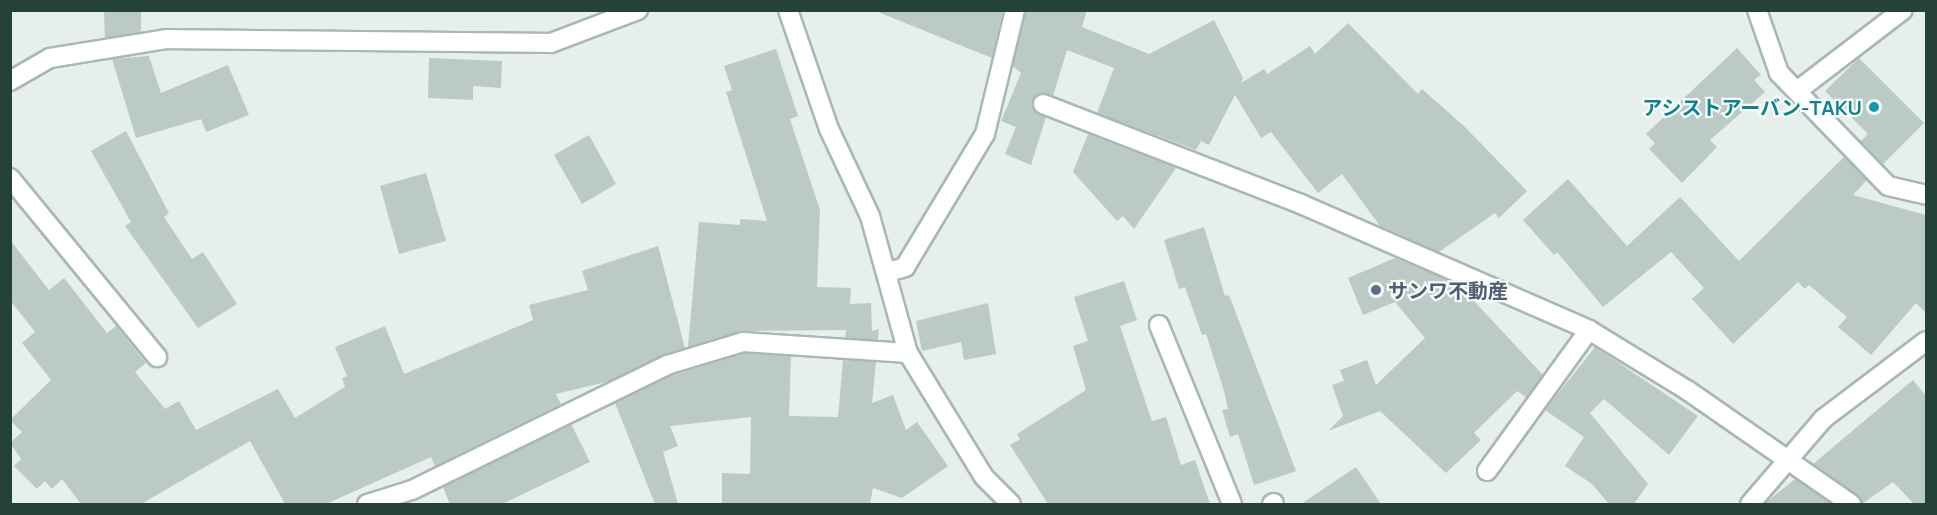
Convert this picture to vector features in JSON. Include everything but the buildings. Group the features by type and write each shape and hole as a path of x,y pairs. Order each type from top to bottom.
{"street":[{"path":"10,81 50,58 167,39 551,43 638,10"},
{"path":"788,10 829,129 870,216 888,272 908,353 984,477 1011,504"},
{"path":"888,272 905,267 985,134 1015,10"},
{"path":"1757,10 1779,73 1888,186 1926,195"},
{"path":"1797,91 1903,10"},
{"path":"1043,104 1301,204 1589,330 1787,459 1851,504"},
{"path":"10,178 157,357"},
{"path":"1159,325 1232,504"},
{"path":"1487,471 1589,330"},
{"path":"1750,504 1823,419 1926,341"},
{"path":"367,504 415,497 667,365 743,342 908,353"}],"place":[{"name":"アシストアーバン-TAKU","path":"1874,107"},
{"name":"サンワ不動産","path":"1376,290"}]}
